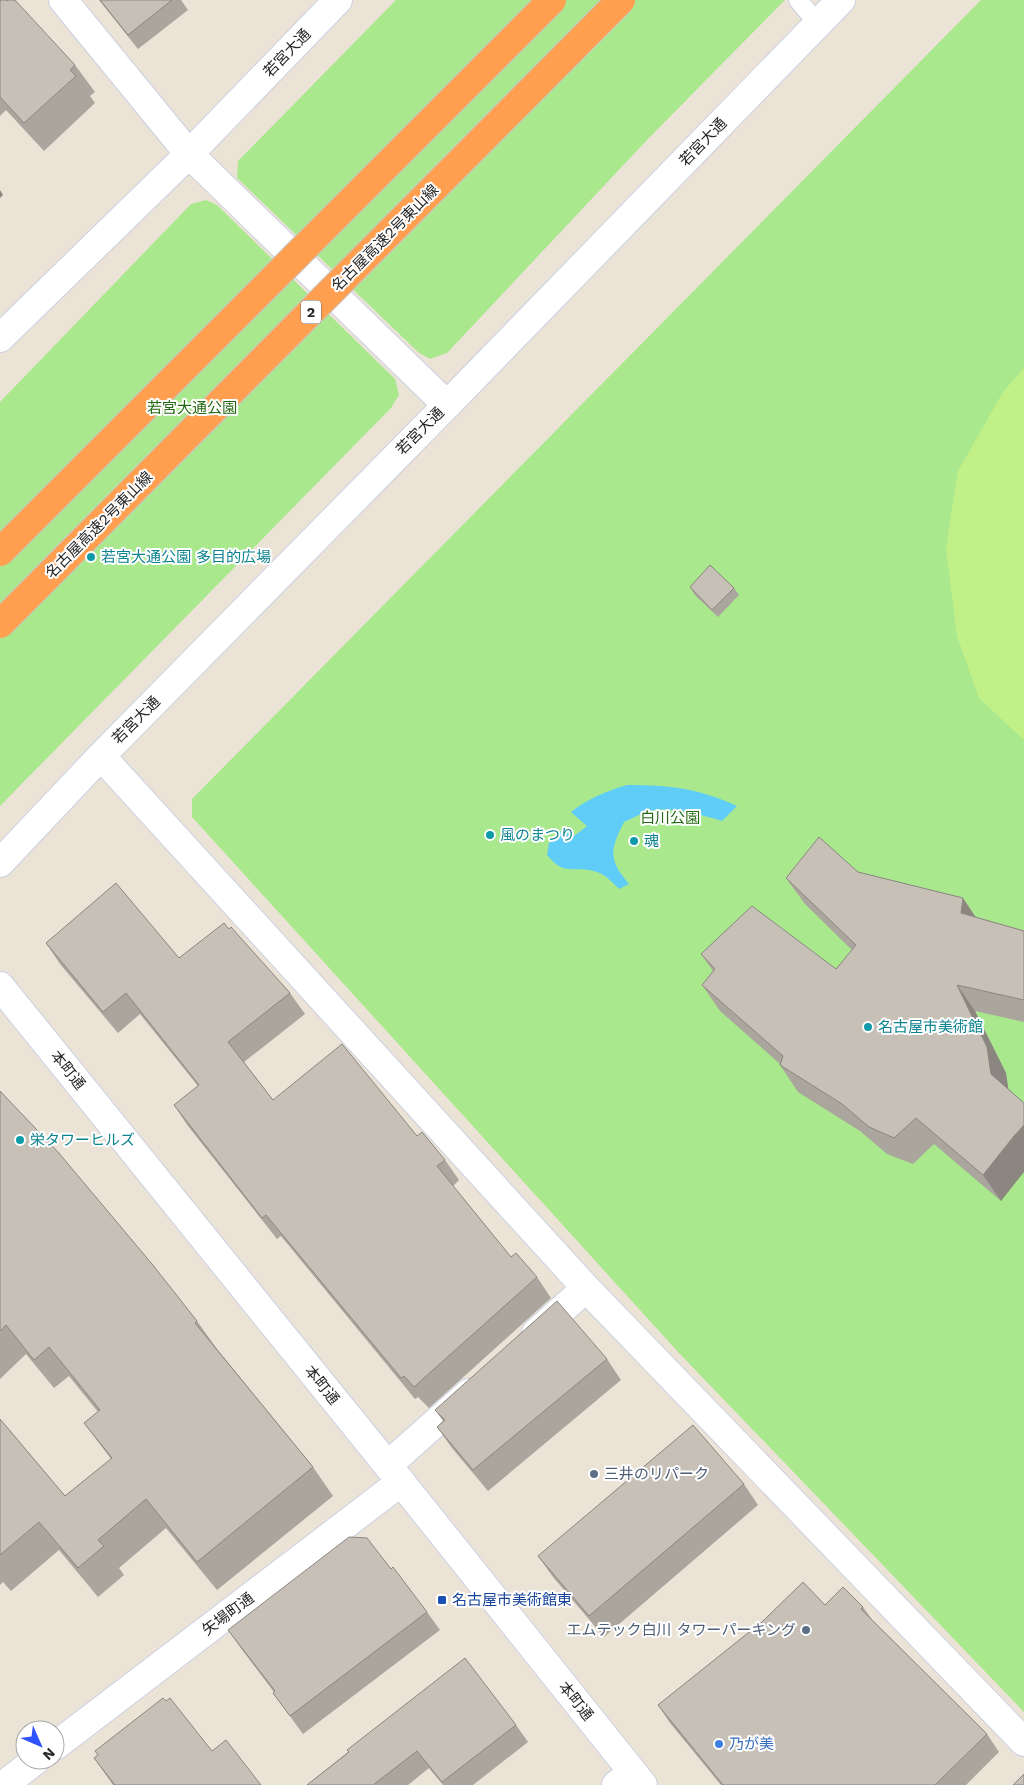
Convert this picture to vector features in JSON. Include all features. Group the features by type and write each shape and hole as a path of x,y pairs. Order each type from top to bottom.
{"highway":[{"path":"0,552 552,0"},
{"name":"名古屋高速2号東山線","path":"0,624 621,0"}],"street":[{"path":"63,0 189,154 446,405"},
{"name":"若宮大通","path":"0,338 189,154 338,0"},
{"name":"若宮大通","path":"0,863 101,756 841,0"},
{"path":"101,756 586,1288 1024,1742"},
{"name":"本町通","path":"0,986 394,1474 630,1781"},
{"path":"520,1347 586,1288"},
{"name":"矢場町通","path":"65,1738 394,1474 491,1374"},
{"path":"4,1785 23,1770"}],"lane":[{"path":"798,0 818,24"}],"green space":[{"path":"396,0 785,0 646,141 447,353 430,359 418,352 237,178 238,161"},
{"name":"白川公園","path":"981,0 1024,0 1024,1712 679,1353 192,817 192,799"},
{"name":"若宮大通公園","path":"206,200 217,205 395,379 399,395 391,408 0,806 0,402 191,204"},
{"path":"1024,368 1024,740 979,698 957,636 946,548 958,471 1003,392"}],"water":[{"path":"627,785 656,786 696,791 737,806 722,821 676,810 658,810 647,812 624,822 616,840 613,854 617,868 629,884 619,889 600,873 559,866 547,855 549,843 562,830 574,836 587,826 571,812 598,796"}],"building":[{"path":"1,0 15,0 75,65 70,70 76,76 24,123 0,97"},
{"path":"100,0 172,0 128,35"},
{"path":"710,565 734,588 712,610 690,587"},
{"name":"名古屋市美術館","path":"819,837 858,872 963,898 961,913 1024,931 1024,1000 957,985 987,1047 991,1074 1024,1103 1024,1125 983,1175 916,1118 894,1138 869,1127 842,1104 780,1065 783,1056 702,985 715,969 701,954 752,906 836,969 856,945 786,878"},
{"path":"116,883 179,958 224,923 229,929 231,927 290,993 228,1042 273,1100 342,1044 417,1136 422,1132 445,1160 437,1166 511,1257 516,1253 537,1277 414,1387 404,1376 401,1378 266,1215 262,1218 174,1105 199,1085 126,993 103,1012 46,943"},
{"path":"0,1091 58,1152 152,1264 197,1321 195,1323 313,1467 197,1562 146,1499 98,1540 104,1546 78,1568 39,1522 0,1555 0,1419 65,1496 112,1458 84,1423 100,1410 49,1347 34,1360 6,1325 0,1331"},
{"path":"557,1301 607,1359 473,1470 437,1427 445,1420 435,1410"},
{"path":"693,1425 744,1484 589,1616 538,1556"},
{"path":"349,1537 367,1538 391,1569 393,1567 427,1612 290,1716 273,1693 275,1691 228,1630"},
{"path":"803,1582 825,1605 843,1587 863,1607 861,1609 987,1734 935,1785 723,1785 658,1705 763,1621"},
{"path":"465,1658 516,1725 442,1782 417,1751 373,1785 307,1785 349,1752 347,1750"},
{"path":"163,1698 166,1701 170,1698 212,1751 226,1740 261,1785 115,1785 94,1758 98,1755 95,1751"},
{"path":"1024,1774 1024,1785 1013,1785"}],"place":[{"name":"若宮大通公園 多目的広場","path":"91,557"},
{"name":"風のまつり","path":"490,835"},
{"name":"魂","path":"634,841"},
{"name":"名古屋市美術館","path":"868,1027"},
{"name":"栄タワーヒルズ","path":"20,1140"},
{"name":"三井のリパーク","path":"594,1474"},
{"name":"名古屋市美術館東","path":"442,1600"},
{"name":"エムテック白川 タワーパーキング","path":"806,1630"},
{"name":"乃が美","path":"719,1744"}]}
